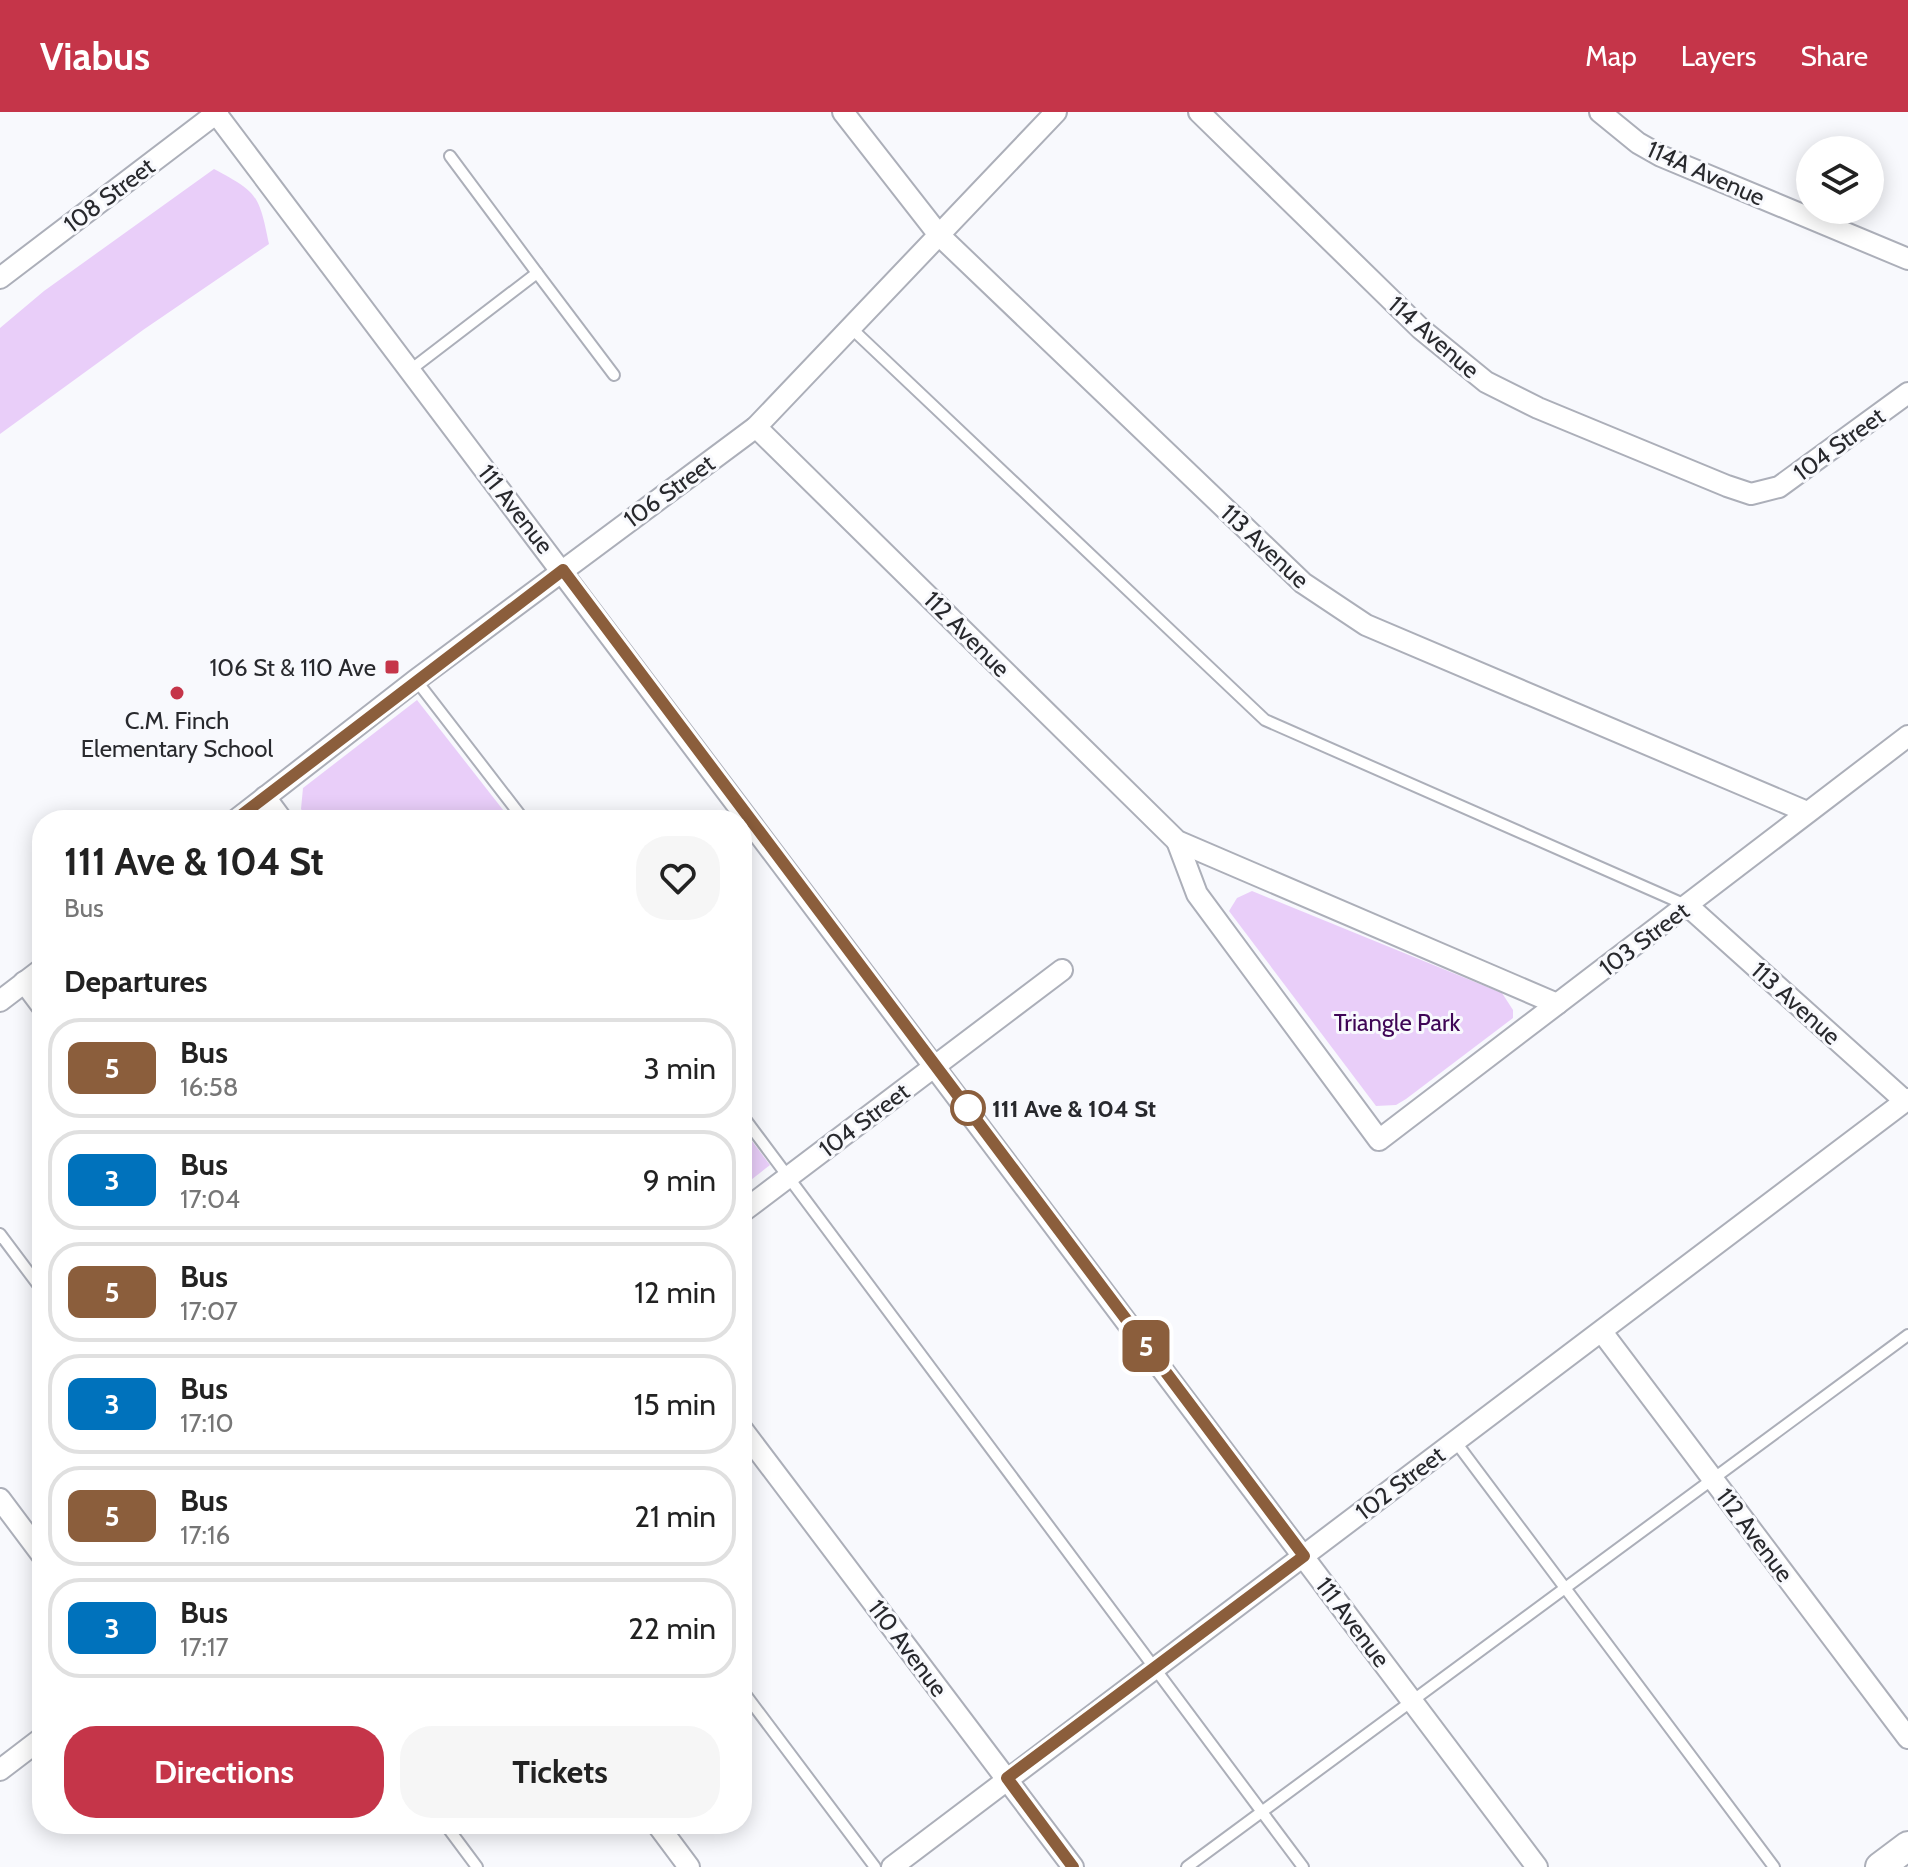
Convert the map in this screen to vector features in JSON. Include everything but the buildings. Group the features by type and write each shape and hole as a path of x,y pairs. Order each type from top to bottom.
{"main road":[{"path":"1880,1867 1908,1846"}],"street":[{"name":"108 Street","path":"0,278 216,112"},
{"name":"111 Avenue","path":"216,112 743,810"},
{"name":"113 Avenue","path":"843,112 939,235 1266,549 1333,606 1366,625 1807,812"},
{"name":"106 Street","path":"249,810 416,680 756,427 1056,112"},
{"name":"114 Avenue","path":"1199,112 1421,329 1486,382 1538,408 1727,486 1751,494 1767,492"},
{"name":"114A Avenue","path":"1600,112 1638,143 1661,156 1908,259"},
{"name":"104 Street","path":"1767,492 1806,470 1908,393"},
{"name":"112 Avenue","path":"756,427 1177,841 1557,1004"},
{"name":"103 Street","path":"1379,1140 1908,736"},
{"path":"265,797 275,810"},
{"name":"111 Avenue","path":"752,821 1537,1867"},
{"name":"112 Avenue","path":"1177,841 1197,894 1379,1140"},
{"name":"113 Avenue","path":"1688,906 1906,1100"},
{"name":"104 Street","path":"752,1204 1062,970"},
{"path":"0,1001 32,976"},
{"path":"24,982 32,993"},
{"name":"102 Street","path":"892,1867 1906,1100"},
{"name":"112 Avenue","path":"1602,1332 1908,1738"},
{"name":"110 Avenue","path":"752,1442 1073,1867"},
{"path":"0,1499 32,1542"},
{"path":"0,1770 32,1746"},
{"path":"664,1834 689,1867"}],"lane":[{"path":"450,156 614,375"},
{"path":"409,371 537,273"},
{"path":"850,327 1265,720 1688,906"},
{"path":"416,680 516,810"},
{"path":"752,1128 1303,1867"},
{"path":"0,1234 32,1277"},
{"path":"1187,1867 1412,1702 1564,1585 1908,1335"},
{"path":"1455,1441 1774,1867"},
{"path":"752,1703 875,1867"},
{"path":"452,1834 477,1867"}],"green space":[{"path":"214,169 254,196 269,244 143,330 0,434 0,328 44,291"},
{"path":"417,700 503,810 302,810 303,788"},
{"name":"Triangle Park","path":"1252,891 1502,993 1513,1010 1513,1018 1406,1099 1396,1105 1376,1106 1229,911 1237,898"},
{"path":"752,1141 770,1165 752,1179"}],"bus line":[{"name":"5","path":"248,810 563,570 743,810"},
{"name":"5","path":"752,821 1304,1556 1007,1778 1073,1867"}],"place":[{"name":"106 St & 110 Ave","path":"392,667"},
{"name":"C.M. Finch Elementary School","path":"177,693"},
{"name":"111 Ave & 104 St","path":"968,1108"}]}
